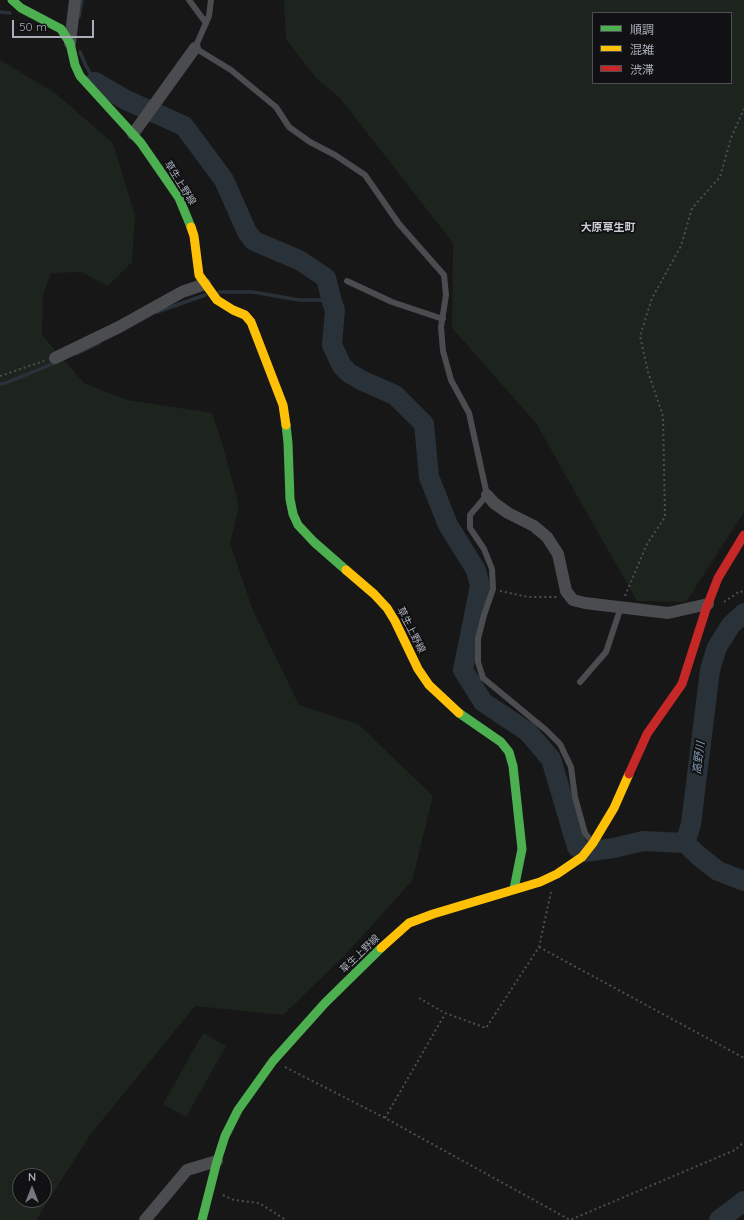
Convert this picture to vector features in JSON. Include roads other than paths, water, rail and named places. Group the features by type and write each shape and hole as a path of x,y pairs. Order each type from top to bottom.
{"main road":[{"name":"草生上野線","path":"12,0 21,8 61,29 70,43 75,65 80,76 142,143 179,198 194,236 199,275 204,284 217,300 233,310 245,315 255,329 283,405 288,443 290,499 293,514 298,525 314,542 374,594 387,608 395,621 418,669 429,685 458,712 501,742 509,752 514,766 522,849 514,889 409,923 391,938 325,1003 273,1061 238,1110 225,1136 216,1161 202,1220"},
{"path":"514,889 540,882 557,874 582,857 593,843 614,808 647,734 682,684 718,578 744,535"}],"street":[{"path":"70,43 75,0"},
{"path":"133,134 195,48"},
{"path":"55,358 182,292 204,284"},
{"path":"487,495 494,503 508,513 534,526 547,537 558,554 566,592 573,600 585,603 668,613 708,604"},
{"path":"145,1220 187,1170 216,1161"}],"lane":[{"path":"188,0 206,23"},
{"path":"211,0 209,16 195,48 231,70 276,107 289,127 310,142 335,155 364,175 399,224 444,275 446,295 441,327 443,351 451,380 469,413 487,495 470,516 470,528 484,549 492,569 493,589 478,639 478,662 484,678 546,730 560,744 571,767 576,797 585,834 593,843"},
{"path":"347,281 392,302 443,318"},
{"path":"580,682 606,652 621,607"}],"waterway":[{"path":"79,17 82,0"},
{"path":"0,12 10,13"},
{"path":"80,52 94,80"},
{"path":"95,82 126,100 184,126 224,180 247,232 254,241 299,260 326,278 335,310 332,345 342,366 349,373 363,381 395,395 424,424 429,477 448,525 476,570 480,586 463,670 483,702 528,732 551,759 577,847 584,852 614,848 643,841 685,843"},
{"path":"219,292 253,292 299,300 321,300 332,302"},
{"path":"157,312 205,295"},
{"path":"76,354 99,343"},
{"path":"0,384 6,383 57,362"},
{"name":"高野川","path":"685,843 691,824 710,670 717,647 731,625 744,613"},
{"name":"高野川","path":"685,843 718,871 744,881"},
{"name":"高野川","path":"719,1220 744,1201"}],"district":[{"name":"大原草生町","path":"608,228"}]}
